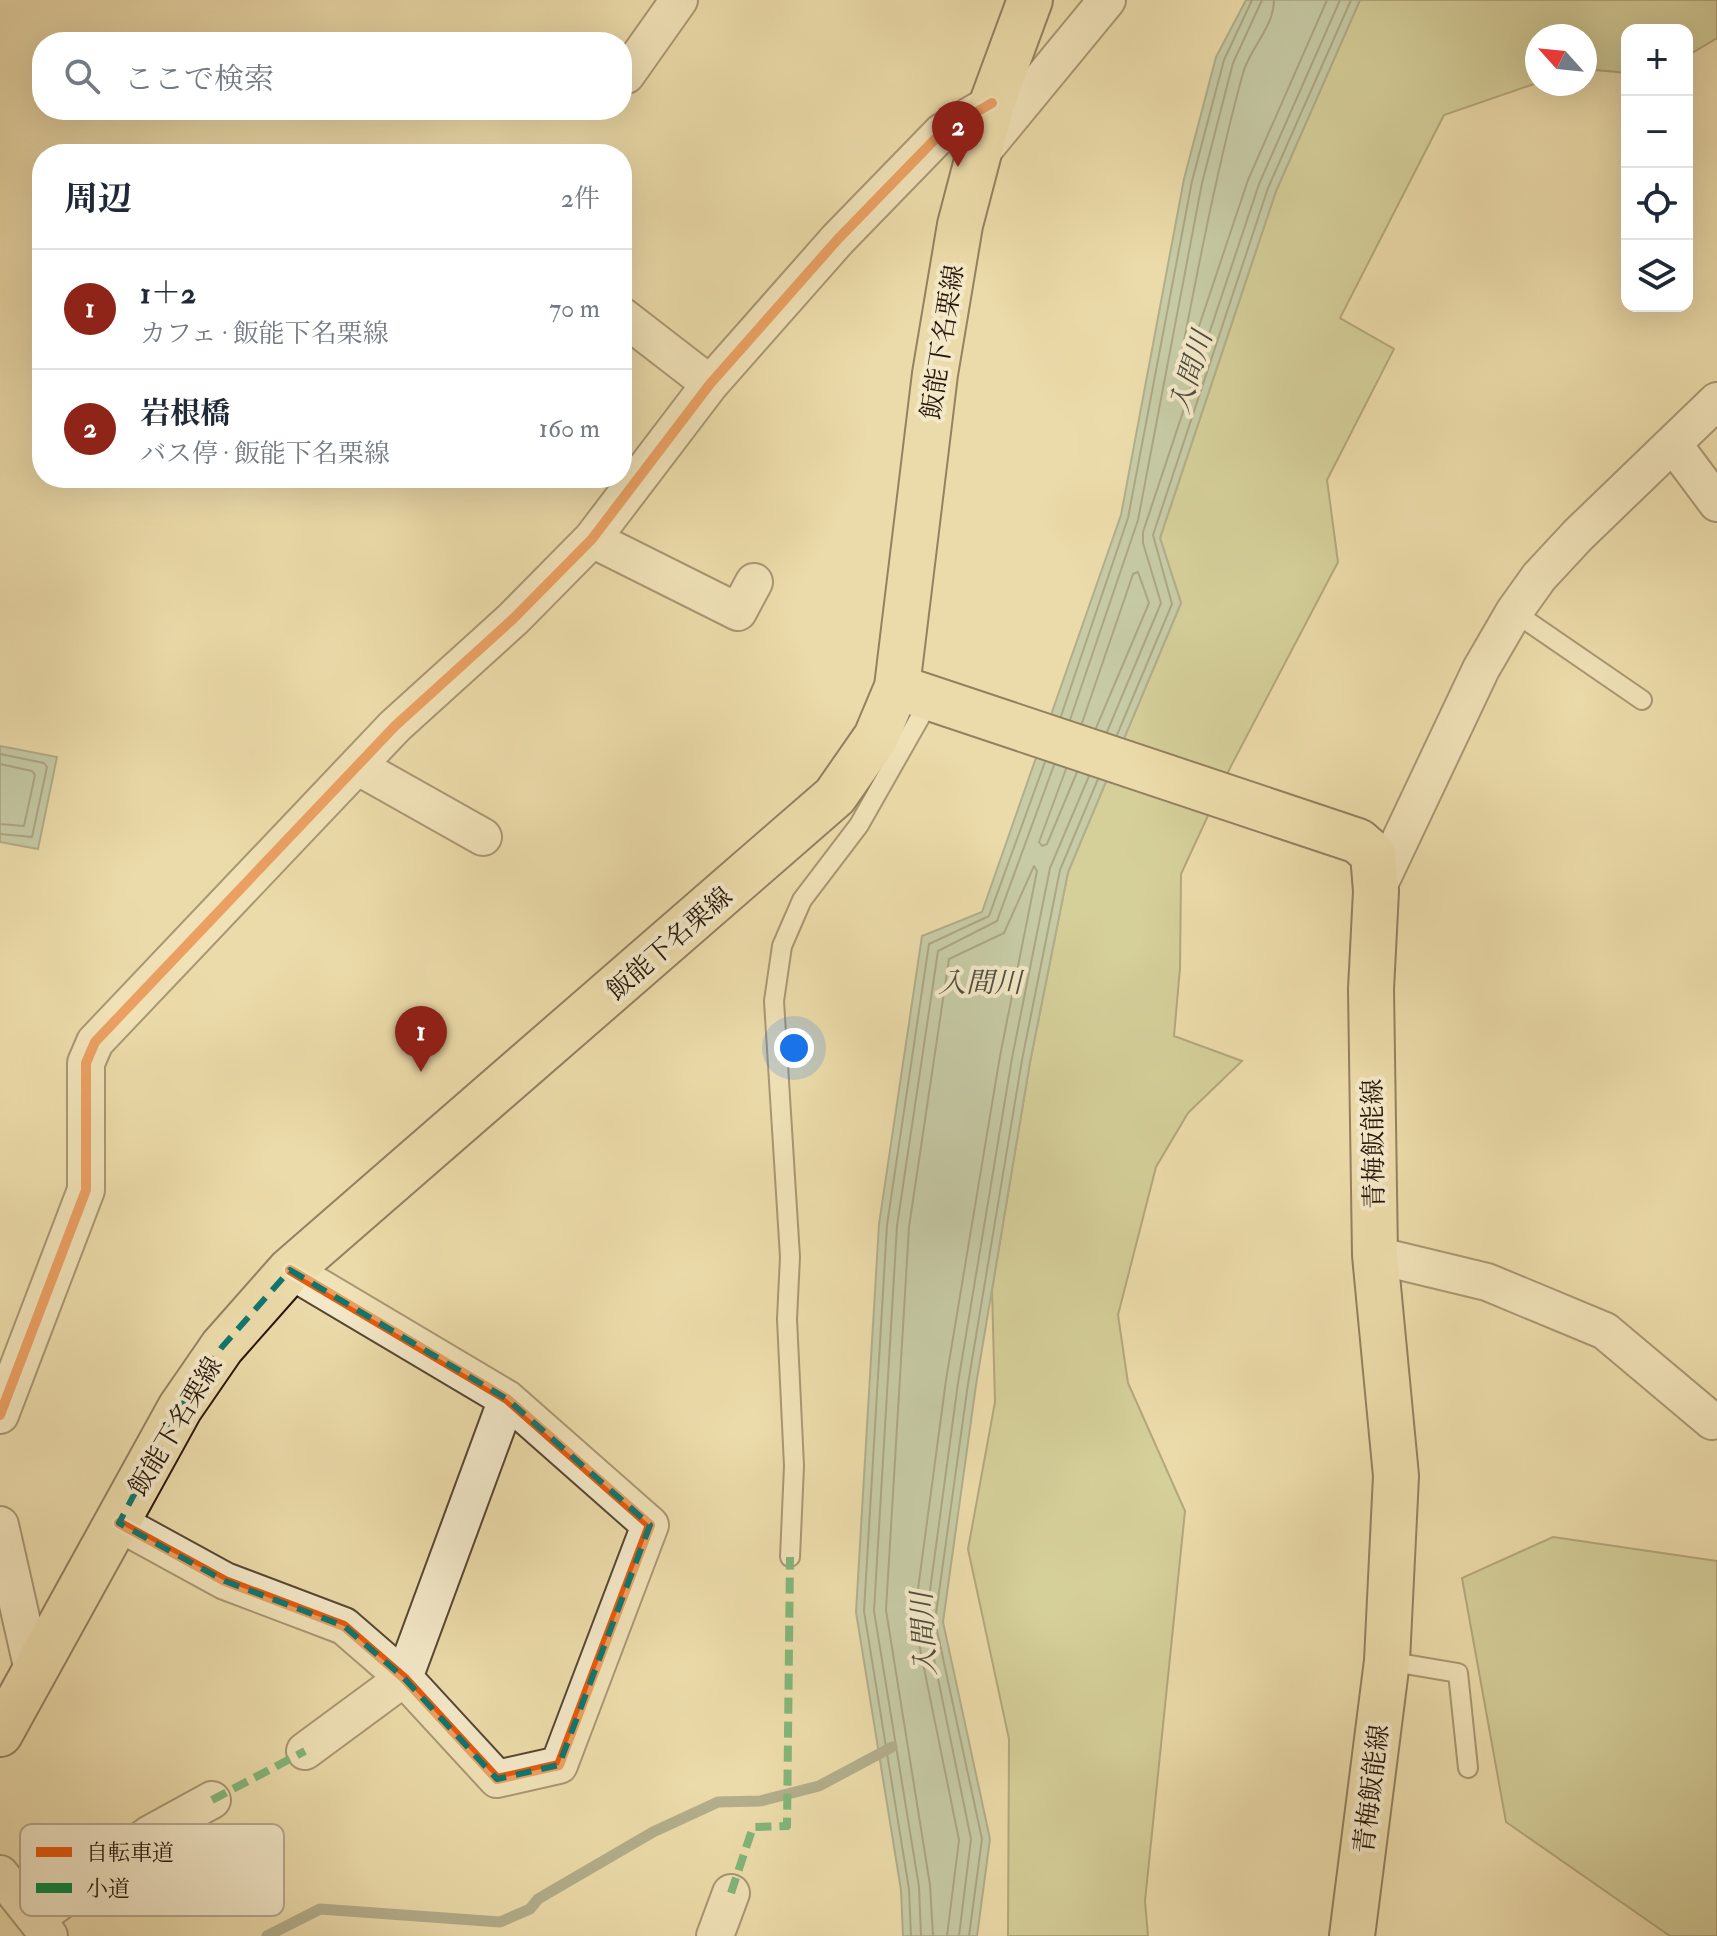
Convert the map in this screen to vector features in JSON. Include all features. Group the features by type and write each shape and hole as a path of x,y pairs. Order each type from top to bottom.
{"main road":[{"name":"飯能下名栗線","path":"3,1724 34,1675 180,1408 222,1347 290,1270 835,796 876,737 930,697 935,374 960,225 992,103 1030,0"},
{"name":"青梅飯能線","path":"930,697 1367,846 1376,863 1371,989 1375,1255 1396,1476 1387,1661 1352,1936"}],"street":[{"path":"632,67 679,0"},
{"path":"979,155 1107,0"},
{"path":"632,486 710,384 838,239 942,132 992,103"},
{"path":"632,324 710,384"},
{"path":"1376,891 1481,669 1514,612 1549,566 1717,401"},
{"path":"1673,444 1717,503"},
{"path":"0,1415 86,1190 86,1063 95,1042 395,726 513,619 592,539 631,488"},
{"path":"592,539 738,612 754,582"},
{"path":"357,766 483,837"},
{"path":"1375,1255 1487,1282 1605,1331 1712,1421"},
{"path":"119,1523 225,1581 344,1626 404,1678 497,1779 559,1765 650,1525 507,1399 290,1270"},
{"path":"305,1751 404,1678 507,1399"},
{"path":"0,1525 34,1675"},
{"path":"168,1824 212,1800"},
{"path":"0,1874 20,1900"},
{"path":"715,1936 731,1893"}],"lane":[{"path":"1514,612 1642,700"},
{"path":"790,1557 794,1466 787,1319 790,1257 774,1001 782,946 802,900 859,825 930,697"},
{"path":"1387,1661 1458,1673 1468,1768"}],"highlighted area":[{"path":"290,1270 507,1399 650,1525 559,1765 497,1779 404,1678 344,1626 225,1581 119,1523 180,1408 222,1347"}],"green space":[{"path":"1360,0 1717,0 1717,38 1693,52 1693,24 1621,24 1621,72 1597,70 1597,24 1525,24 1525,87 1444,115 1340,318 1394,349 1327,480 1338,562 1230,768 1181,874 1180,968 1174,1036 1242,1061 1188,1113 1156,1167 1118,1315 1128,1383 1185,1511 1145,1901 1148,1936 1008,1936 1009,1739 968,1549 995,1402 992,1290 1030,1062 1068,872 1181,603 1160,538 1276,191"},
{"path":"1553,1537 1717,1561 1717,1936 1670,1936 1506,1822 1462,1578"}],"water":[{"name":"入間川","path":"1246,0 1360,0 1276,191 1160,538 1181,603 1068,872 1030,1062 976,1385 943,1622 990,1839 977,1936 903,1936 901,1890 856,1612 879,1224 922,936 982,912 1121,515 1184,179 1216,57"},
{"path":"0,746 57,757 38,849 0,842"}],"waterway":[{"path":"267,1936 320,1909 500,1922 530,1909 538,1899 653,1832 718,1802 760,1801 819,1786 892,1747"}],"marked path":[{"path":"731,1893 753,1827 787,1826 790,1557"},
{"path":"212,1800 305,1751"}],"cycle path":[{"path":"632,486 710,384 838,239 942,132 992,103"},
{"path":"0,1415 86,1190 86,1063 95,1042 395,726 513,619 592,539 631,488"},
{"path":"119,1523 225,1581 344,1626 404,1678 497,1779 559,1765 650,1525 507,1399 290,1270"}],"place":[{"name":"岩根橋","path":"958,167"},
{"name":"1＋2","path":"421,1072"}]}
